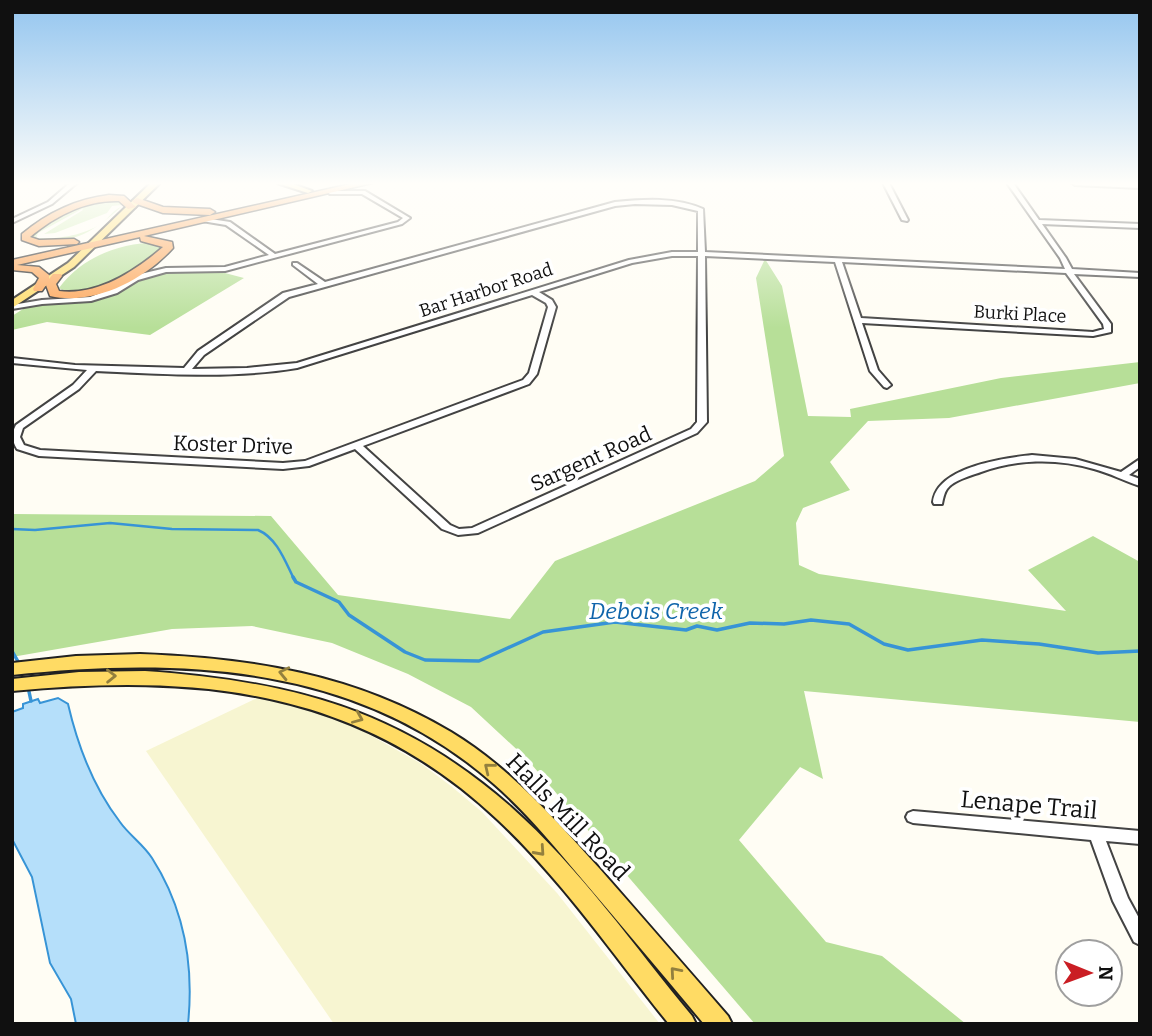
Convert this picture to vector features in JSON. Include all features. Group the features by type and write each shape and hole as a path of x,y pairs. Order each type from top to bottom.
{"highway":[{"path":"31,231 24,238 39,243 80,241"},
{"path":"12,256 123,231"},
{"path":"12,265 155,231"},
{"path":"57,276 51,284 54,294 91,294 109,287 168,248 168,244 156,240 117,240"},
{"path":"12,265 29,268 45,276 44,282 34,291"}],"main road":[{"path":"12,306 57,276 106,231"},
{"name":"Halls Mill Road","path":"12,685 40,673 150,659 227,663 320,682 374,701 414,720 469,753 509,786 583,865 720,1024"},
{"name":"Halls Mill Road","path":"12,669 40,673 219,682 323,705 397,738 451,770 505,814 562,877 684,1024"}],"street":[{"path":"240,231 274,256"},
{"path":"12,306 74,302 98,297 135,278 166,270 221,269 369,231"},
{"name":"Sargent Road","path":"323,284 515,231"},
{"name":"Sargent Road","path":"357,446 446,527 463,533 474,531 694,431 702,422 700,231"},
{"path":"1043,231 1063,258 1069,271"},
{"name":"Bar Harbor Road","path":"12,360 93,369 247,372 293,367 641,258 701,254 1140,275"},
{"path":"838,260 874,372 887,385"},
{"path":"295,264 323,284"},
{"name":"Burki Place","path":"857,320 1093,334 1106,331 1107,324 1069,271"},
{"path":"186,371 201,353 282,298 323,284"},
{"path":"34,291 42,302"},
{"name":"Koster Drive","path":"93,369 76,387 19,427 15,437 20,447 38,453 283,466 306,464 530,379 552,307 533,292"},
{"path":"938,502 938,494 948,483 991,463 1010,459 1063,459 1140,482"},
{"path":"1123,475 1140,462"},
{"name":"Lenape Trail","path":"913,817 1140,838"},
{"path":"1096,834 1121,901 1140,937"}],"shaded area":[{"path":"259,697 310,710 352,725 420,763 451,786 482,812 557,893 660,1024 334,1024 146,751"}],"green space":[{"path":"41,231 36,238 53,238 88,231 58,241 31,239 30,236"},
{"path":"157,242 165,246 112,282 83,292 70,292 59,288 79,268 102,254 115,249"},
{"path":"765,259 782,286 808,416 851,417 850,409 1001,378 1140,362 1140,383 949,418 868,421 830,462 850,490 803,508 796,523 799,565 819,574 1066,611 1028,570 1093,536 1140,562 1140,722 804,691 823,779 800,767 739,840 826,942 882,956 966,1024 755,1024 526,758 471,707 408,674 332,643 252,626 172,629 12,657 12,514 271,516 338,595 510,619 555,561 755,481 784,456 756,278"},
{"path":"190,270 221,272 244,278 150,335 47,322 12,330 12,316 31,304 94,301 121,292 139,280"}],"water":[{"path":"58,698 68,704 94,781 110,809 152,858 172,897 188,959 188,1024 76,1024 71,999 50,963 32,877 12,839 12,712 23,708 23,704 38,699 40,703"}],"waterway":[{"name":"Debois Creek","path":"12,529 35,530 110,523 172,529 258,530 275,544 293,577"},
{"name":"Debois Creek","path":"293,577 296,582 339,602 349,615 405,652 425,660 479,661 543,632 615,622 686,630 697,626 717,630 750,623 784,624 811,620 849,624 884,644 908,650 982,640 1039,644 1098,653 1140,651"},
{"path":"12,651 20,665"},
{"path":"28,687 31,701"}]}
